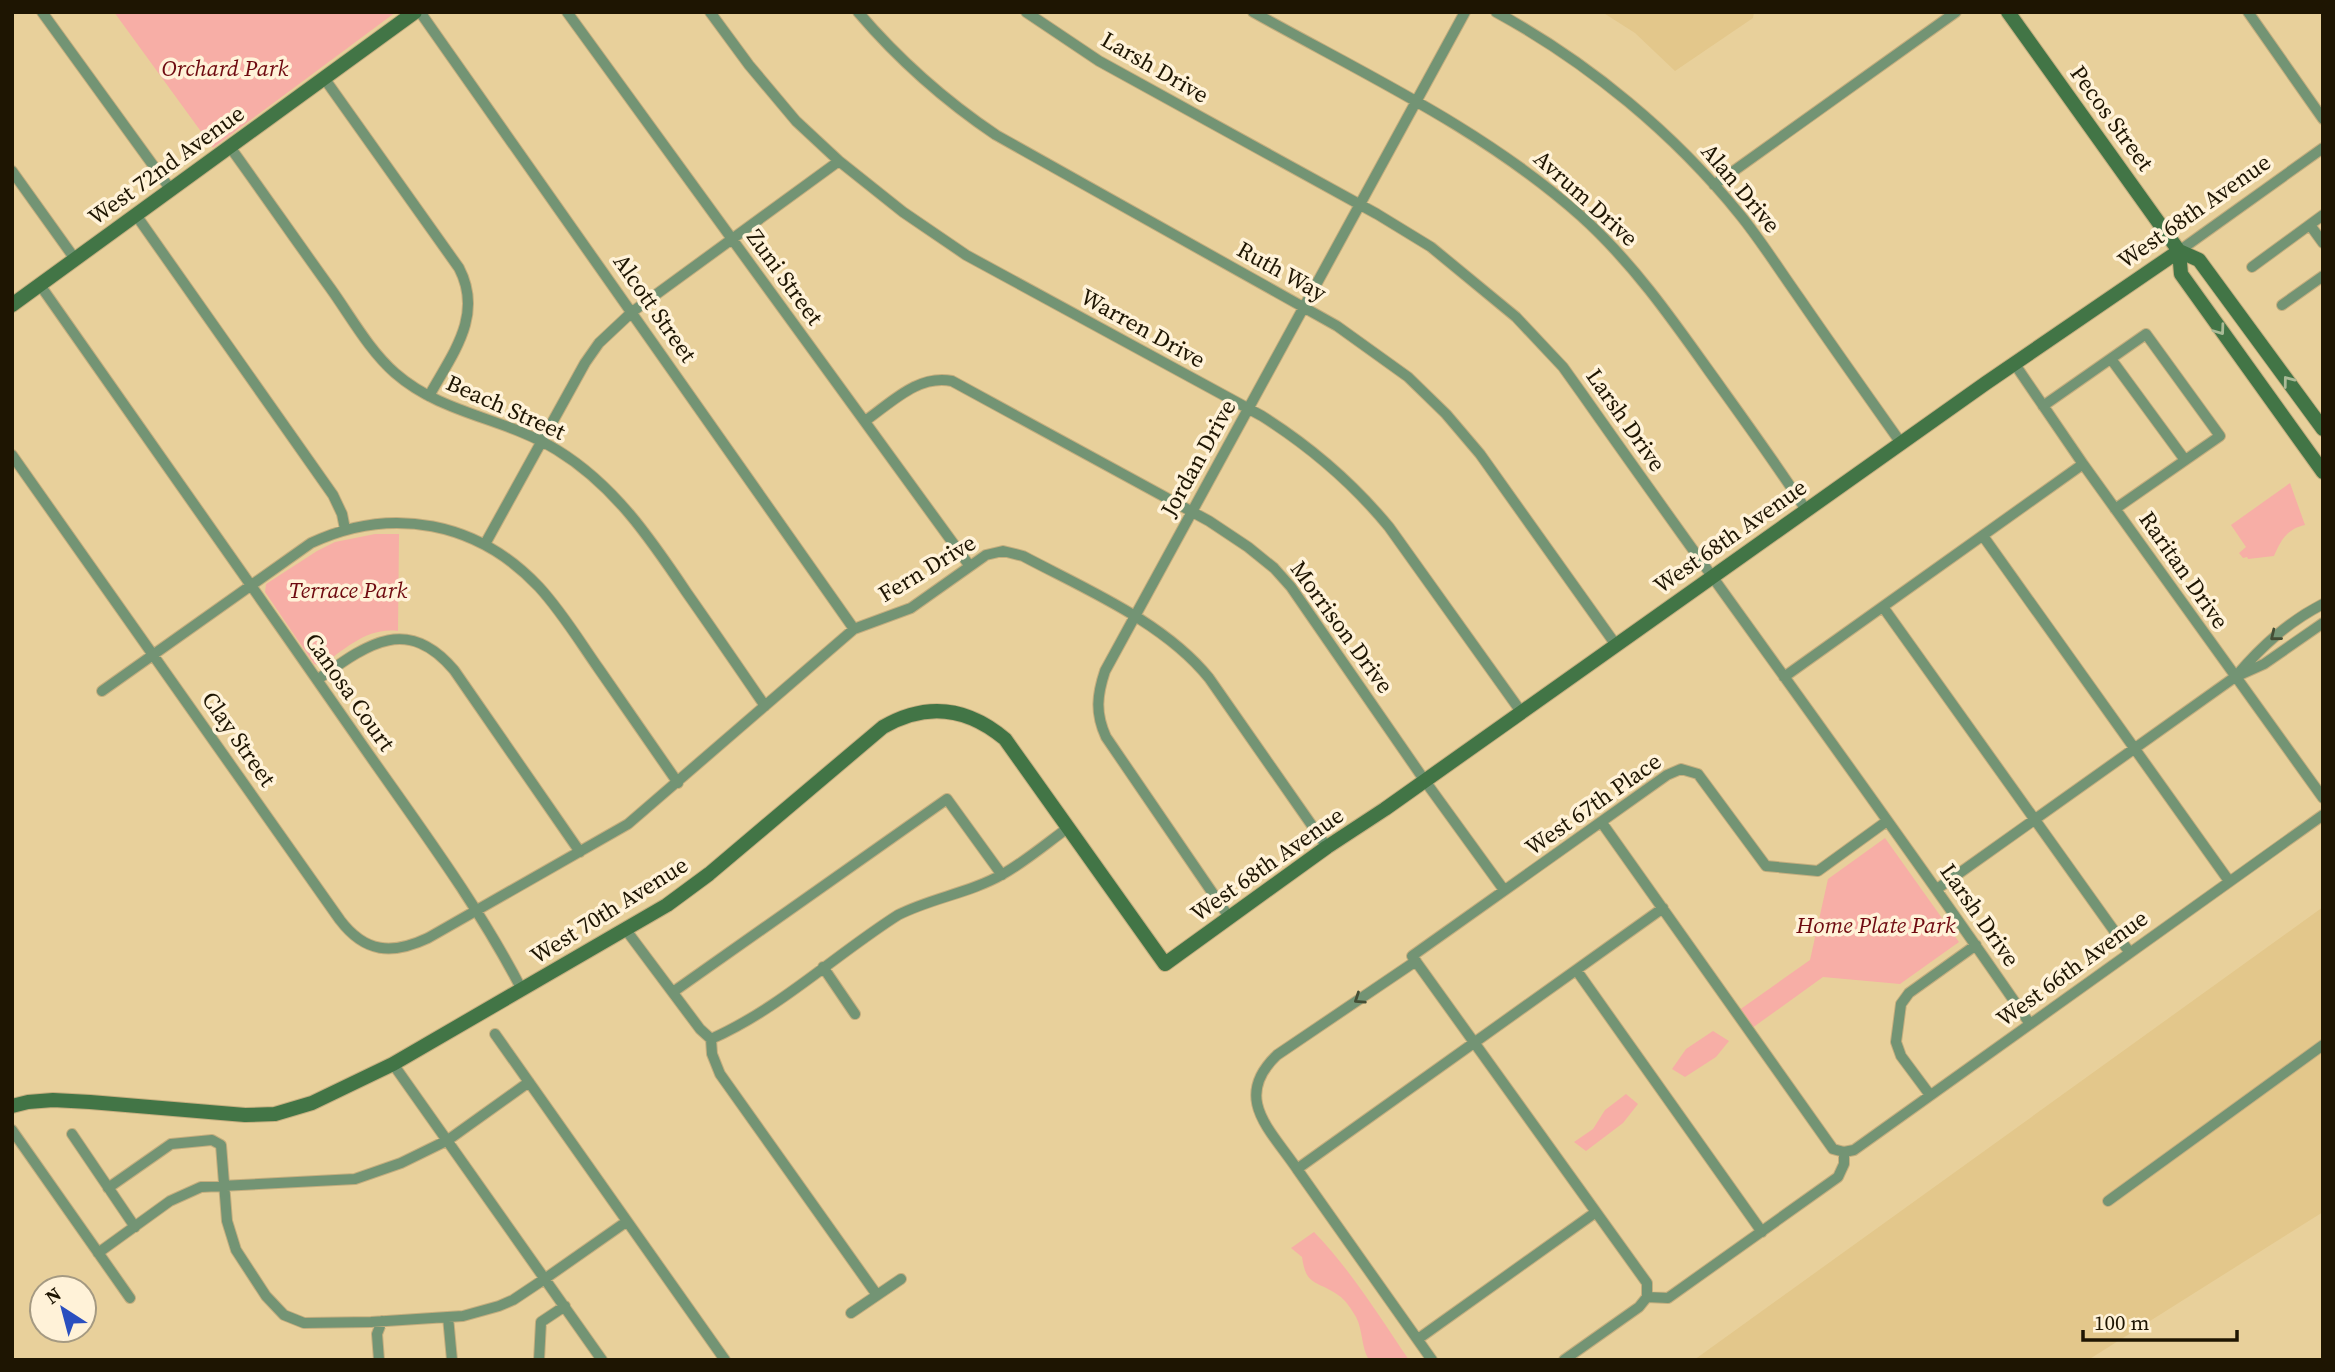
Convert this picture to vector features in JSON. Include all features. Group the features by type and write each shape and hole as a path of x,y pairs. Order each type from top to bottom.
{"street":[{"path":"42,12 171,190"},
{"name":"West 72nd Avenue","path":"12,305 418,12"},
{"name":"Alcott Street","path":"418,12 854,629"},
{"name":"Zuni Street","path":"567,12 970,565"},
{"name":"Warren Drive","path":"710,12 796,121 839,161 903,212 966,255 1248,409 1311,449 1342,475 1389,527 1522,713"},
{"name":"Ruth Way","path":"858,12 894,52 941,95 996,135 1337,326 1386,360 1446,414 1480,454 1616,645"},
{"name":"Larsh Drive","path":"1026,12 1099,61 1414,236 1458,267 1539,340 1583,395 1711,578 1937,889 2030,1024"},
{"name":"Avrum Drive","path":"1253,12 1417,101 1509,159 1582,217 1614,249 1675,323 1806,510"},
{"name":"Jordan Drive","path":"1229,917 1111,745 1099,719 1097,704 1101,684 1105,671 1465,12"},
{"name":"Alan Drive","path":"1496,12 1543,40 1593,75 1646,117 1714,184 1752,230 1901,443"},
{"path":"1714,184 1956,12"},
{"name":"Pecos Street","path":"2008,12 2179,251 2199,260 2323,429"},
{"path":"2248,12 2323,118"},
{"path":"324,78 465,278 470,304 465,328 429,396"},
{"name":"Beach Street","path":"230,147 374,349 404,380 452,408 506,425 541,441 584,470 623,504 765,706"},
{"name":"West 68th Avenue","path":"1165,964 1327,847 1522,713 2014,363 2179,251 2323,148"},
{"path":"485,544 592,351 613,327 839,161"},
{"path":"12,171 75,259"},
{"path":"136,215 333,495 342,514 345,529"},
{"path":"2252,267 2323,215"},
{"path":"2309,225 2323,243"},
{"name":"Pecos Street","path":"2179,251 2181,274 2323,472"},
{"path":"2282,305 2323,276"},
{"name":"Canosa Court","path":"40,285 476,910 522,990"},
{"path":"2043,406 2146,334 2204,413 2220,436 2115,509"},
{"path":"2111,359 2185,460"},
{"name":"Raritan Drive","path":"2014,363 2083,464 2323,798"},
{"name":"Morrison Drive","path":"865,421 922,382 937,379 952,381 1192,513 1248,547 1282,575 1315,618 1425,781 1504,890"},
{"name":"Clay Street","path":"12,455 353,935 375,947 400,949 428,938 476,910"},
{"path":"1784,677 2083,464"},
{"path":"102,691 311,543 345,529 377,524 424,524 448,528 485,544 510,560 541,589 678,783"},
{"path":"1983,536 2230,881"},
{"name":"Fern Drive","path":"476,910 628,824 854,629 911,608 970,565 995,551 1023,556 1135,617 1172,641 1200,668 1327,847"},
{"path":"2235,677 2268,640 2297,618 2323,604"},
{"path":"1883,607 2130,953"},
{"path":"1937,889 2235,677 2264,664 2323,623"},
{"path":"317,680 360,649 379,641 408,640 436,652 454,670 580,852"},
{"name":"West 70th Avenue","path":"12,1107 28,1102 65,1101 245,1115 275,1114 312,1103 393,1064 667,905 709,874 883,727 916,713 948,712 973,719 997,732 1017,753 1165,964"},
{"name":"West 67th Place","path":"1432,1360 1260,1116 1255,1096 1257,1080 1266,1065 1504,890 1667,775 1681,769 1698,774 1766,866 1818,871 1887,821"},
{"path":"673,992 947,799 1002,875"},
{"name":"West 66th Avenue","path":"1844,1152 1854,1150 2323,816"},
{"path":"1602,823 1833,1149 1844,1152 1844,1164 1838,1177 1668,1298 1647,1297"},
{"path":"711,1039 757,1014 873,931 919,904 1002,875 1069,827"},
{"path":"1297,1169 1663,908"},
{"path":"626,930 700,1029 711,1039 712,1054 720,1074 877,1295"},
{"path":"1930,1095 1901,1055 1896,1042 1901,1004 1909,993 1976,945"},
{"path":"1414,958 1647,1283 1647,1297 1639,1307 1564,1360"},
{"path":"823,967 855,1014"},
{"path":"1577,971 1762,1232"},
{"path":"495,1034 724,1360"},
{"path":"2108,1201 2323,1045"},
{"path":"393,1064 602,1360"},
{"path":"99,1253 170,1201 201,1187 355,1179 401,1163 448,1140 528,1082"},
{"path":"12,1130 130,1298"},
{"path":"72,1135 135,1227"},
{"path":"108,1188 171,1144 212,1140 220,1145 227,1221 236,1250 265,1296 284,1315 304,1323 463,1316 499,1306 513,1300 626,1222"},
{"path":"1418,1339 1595,1212"},
{"path":"851,1313 901,1279"},
{"path":"539,1360 541,1322 565,1306"},
{"path":"448,1317 452,1360"},
{"path":"379,1360 377,1334 382,1321"}],"shaded area":[{"path":"1602,12 1754,12 1753,18 1675,71 1635,33"},
{"path":"2323,907 2323,1212 2088,1360 1694,1360"}],"green space":[{"name":"Orchard Park","path":"114,12 396,12 213,148"},
{"path":"2290,483 2305,525 2285,536 2274,556 2243,558 2239,553 2246,547 2231,525"},
{"name":"Terrace Park","path":"375,534 399,534 398,631 376,632 348,646 321,666 314,664 265,592 266,584 335,542"},
{"name":"Home Plate Park","path":"1885,838 1959,942 1900,984 1823,977 1748,1031 1735,1013 1810,960 1828,879"},
{"path":"1713,1031 1729,1041 1716,1057 1685,1077 1672,1069 1686,1049"},
{"path":"1626,1094 1638,1104 1623,1123 1586,1151 1574,1142 1593,1129 1605,1110"},
{"path":"1314,1232 1376,1310 1409,1360 1369,1360 1358,1322 1350,1308 1341,1297 1310,1278 1302,1257 1291,1248"}]}
